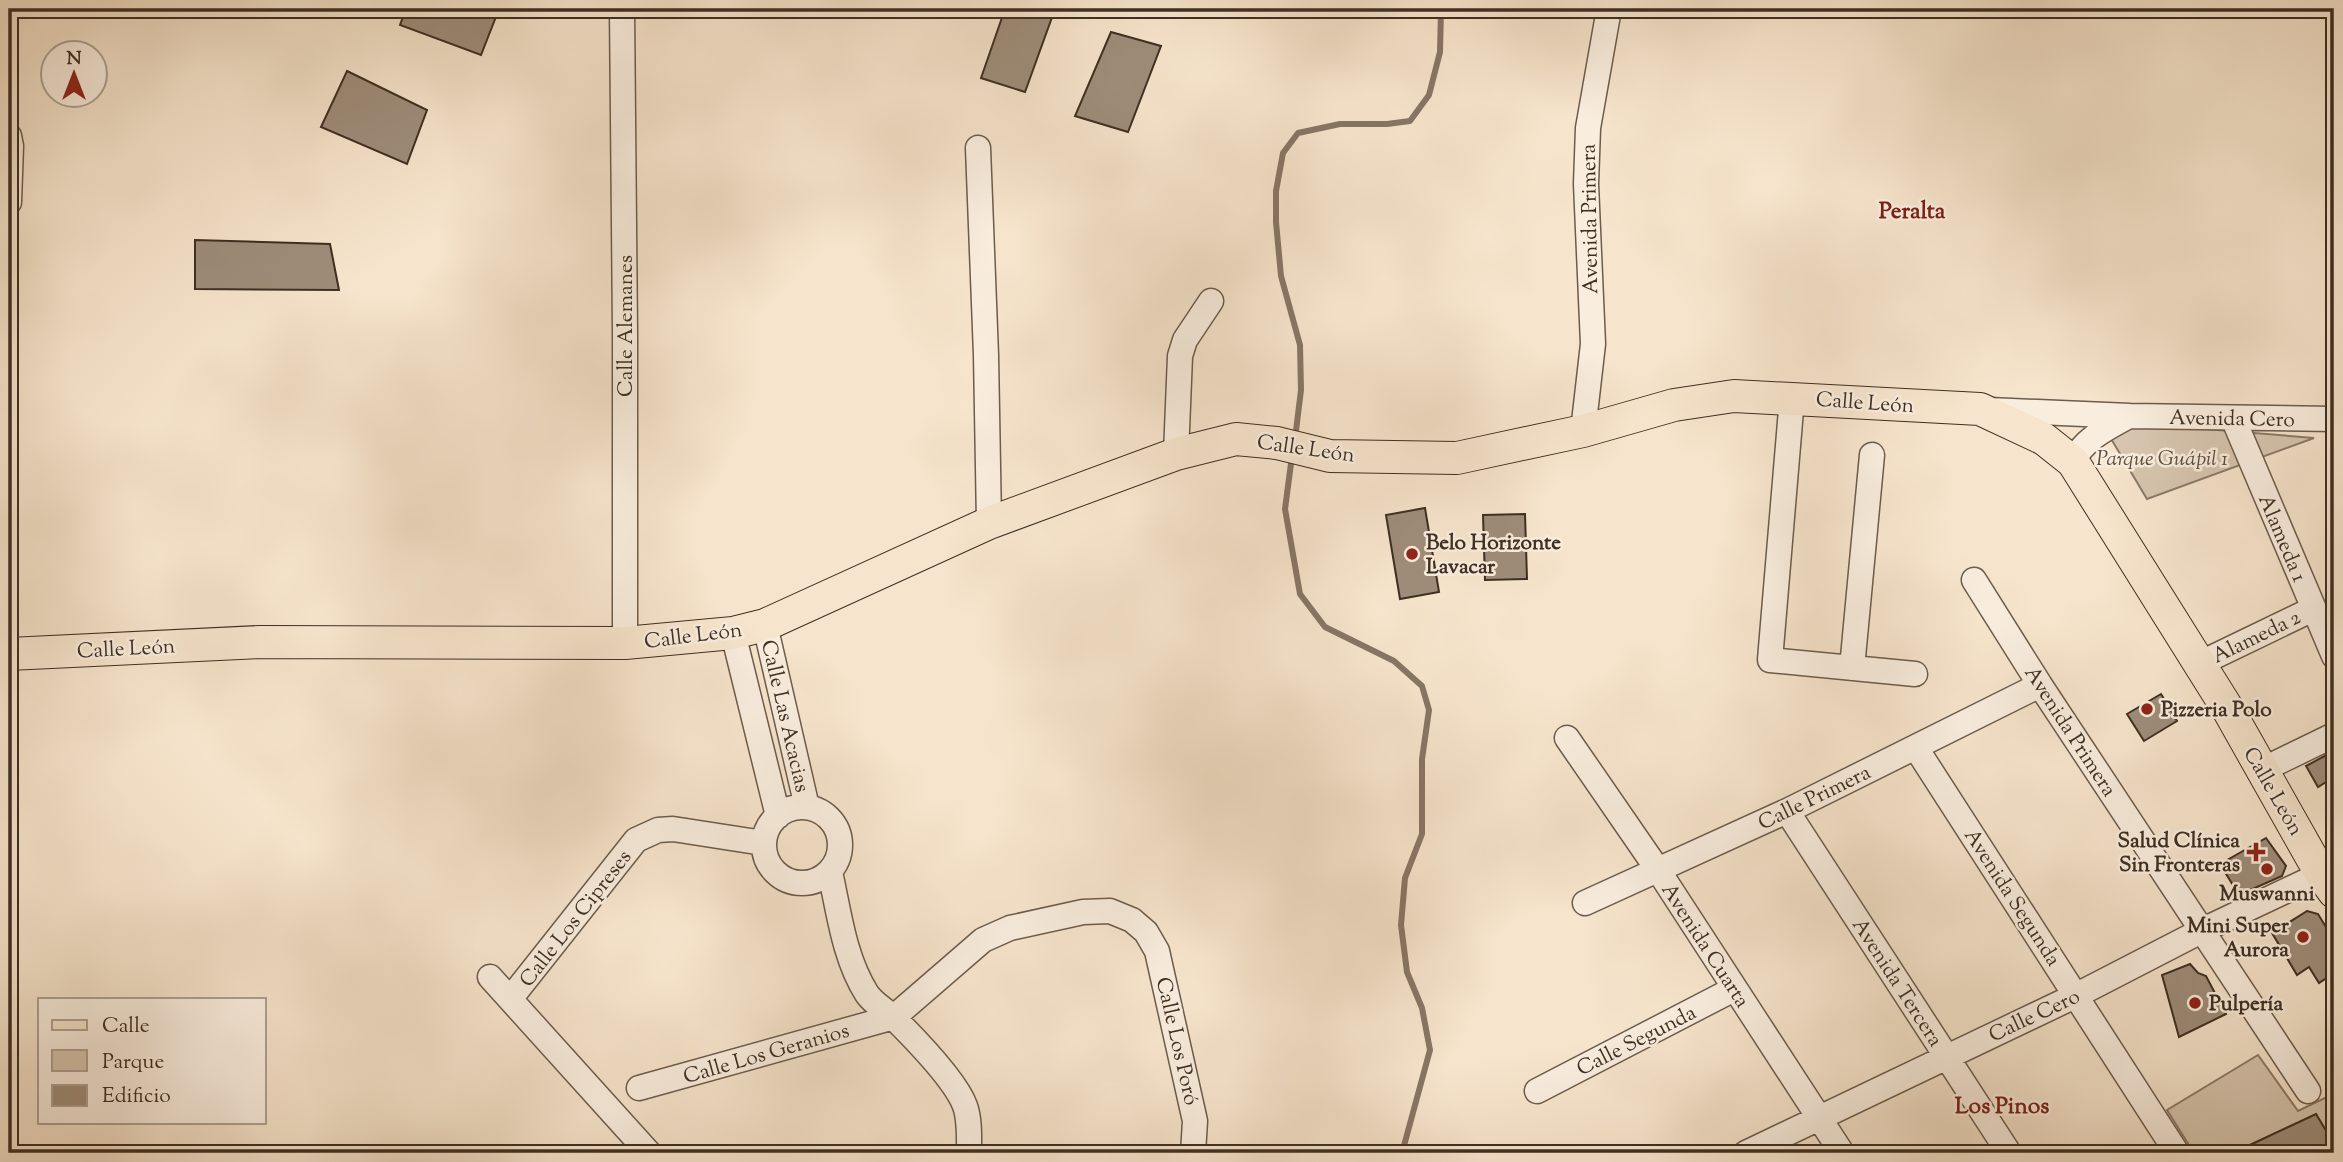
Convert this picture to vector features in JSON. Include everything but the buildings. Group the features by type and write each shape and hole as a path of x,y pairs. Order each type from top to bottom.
{"main road":[{"name":"Calle León","path":"9,654 259,642 625,643 733,633 765,625 989,523 1176,454 1236,439 1278,443 1330,456 1457,458 1583,431 1674,405 1734,396 1980,409 2044,439 2073,462 2330,878"}],"street":[{"name":"Calle Alemanes","path":"622,9 625,643"},
{"name":"Avenida Primera","path":"1583,431 1593,344 1586,184 1588,128 1609,9"},
{"path":"9,136 9,202"},
{"path":"978,148 989,523"},
{"path":"1176,454 1180,356 1185,340 1211,301"},
{"path":"1792,398 1770,660 1915,674"},
{"name":"Avenida Cero","path":"1980,409 2130,416 2334,419"},
{"path":"2073,462 2077,454 2097,435 2130,416"},
{"name":"Alameda 1","path":"2233,418 2334,656"},
{"path":"1852,668 1872,455"},
{"name":"Avenida Primera","path":"1974,580 2040,685 2308,1091"},
{"name":"Alameda 2","path":"2199,664 2312,609"},
{"name":"Calle Las Acacias","path":"765,625 807,807"},
{"name":"Calle Las Acacias","path":"733,633 778,816"},
{"name":"Calle Primera","path":"1585,903 1787,811 2040,685"},
{"path":"2262,770 2334,735"},
{"name":"Avenida Cuarta","path":"1567,738 1658,870 1842,1153"},
{"name":"Avenida Segunda","path":"1916,748 2177,1153"},
{"name":"Calle Las Acacias","path":"763,843 770,823 786,810 807,807 819,811 829,818 836,828 840,853 830,872 856,973 877,1006 894,1017 957,1089 966,1108 969,1153"},
{"name":"Avenida Tercera","path":"1787,811 2009,1153"},
{"name":"Calle Los Cipreses","path":"510,999 636,840 657,830 673,829 763,843"},
{"path":"763,843 771,868 792,883 818,881 830,872"},
{"name":"Calle Cero","path":"1746,1153 2077,995 2203,930 2330,878"},
{"name":"Calle Los Poró","path":"894,1017 983,940 1010,928 1083,912 1110,911 1132,920 1146,932 1157,951 1195,1121 1193,1153"},
{"path":"490,977 649,1153"},
{"name":"Calle Segunda","path":"1537,1091 1734,989"},
{"name":"Calle Los Geranios","path":"639,1088 894,1017"}],"green space":[{"name":"Parque Guápil 1","path":"2131,423 2314,438 2147,499 2110,437"},
{"path":"2258,1055 2298,1111 2333,1094 2334,1144 2316,1114 2233,1153 2194,1153 2167,1110"}],"waterway":[{"path":"1295,439 1301,390 1300,345 1281,276 1276,222 1276,191 1283,153 1298,133 1340,124 1410,121 1429,95 1440,52 1441,9"},
{"path":"1292,456 1285,509 1300,594 1325,627 1394,661 1422,686 1429,710 1422,759 1422,834 1405,878 1401,925 1407,972 1422,1008 1430,1050 1402,1153"}],"place":[{"name":"Belo Horizonte Lavacar","path":"1412,554"},
{"name":"Pizzeria Polo","path":"2147,709"},
{"name":"Salud Clínica Sin Fronteras","path":"2256,852"},
{"name":"Muswanni","path":"2267,869"},
{"name":"Mini Super Aurora","path":"2303,937"},
{"name":"Pulpería","path":"2195,1003"}],"district":[{"name":"Peralta","path":"1912,210"},
{"name":"Los Pinos","path":"2002,1105"}]}
